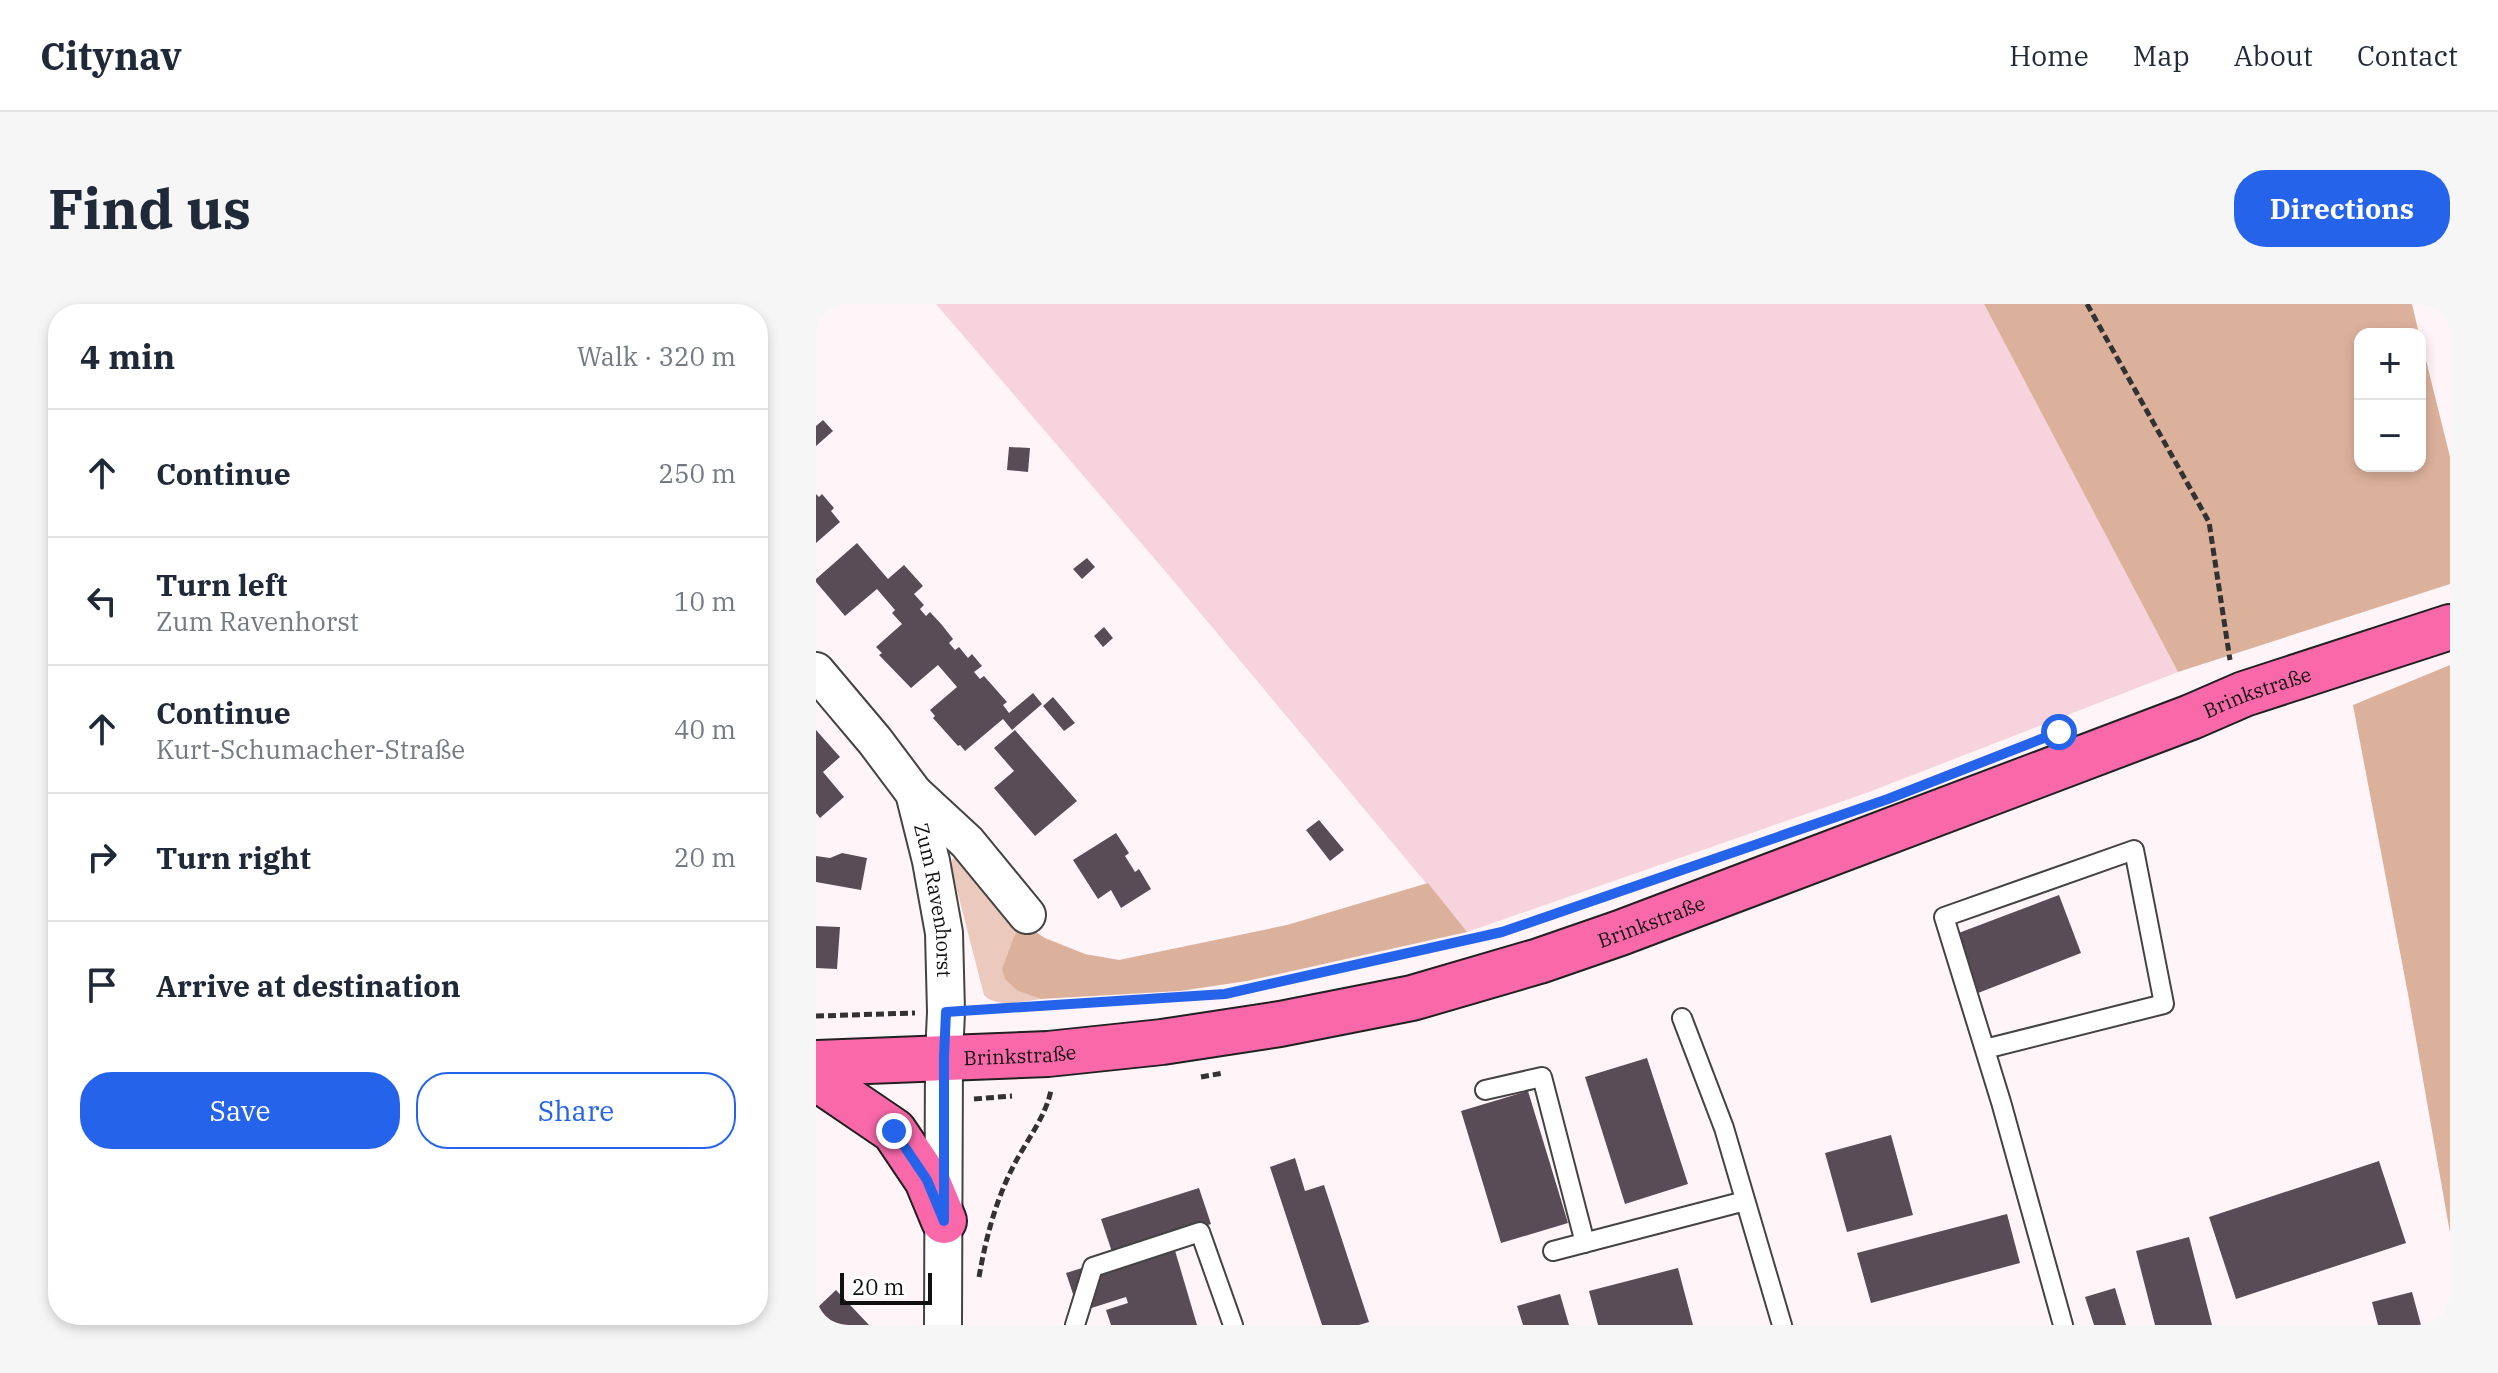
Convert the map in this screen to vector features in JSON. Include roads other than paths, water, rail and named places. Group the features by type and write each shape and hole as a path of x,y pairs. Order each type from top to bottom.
{"main road":[{"name":"Brinkstraße","path":"816,1063 1048,1054 1162,1042 1280,1024 1412,998 1539,961 2162,729 2244,694 2450,627"},
{"path":"816,1078 894,1131 927,1180 944,1221"}],"street":[{"name":"Zum Ravenhorst","path":"816,671 914,793 967,842 1017,902"},
{"name":"Zum Ravenhorst","path":"914,793 944,933 943,1325"}],"lane":[{"path":"1985,1049 2164,1004 2134,850 1944,917 1985,1049 2063,1325"},
{"path":"1682,1018 1724,1128 1782,1325"},
{"path":"1485,1090 1542,1077 1585,1243"},
{"path":"1553,1251 1745,1201"},
{"path":"1075,1325 1093,1267 1200,1232 1233,1325"}]}
